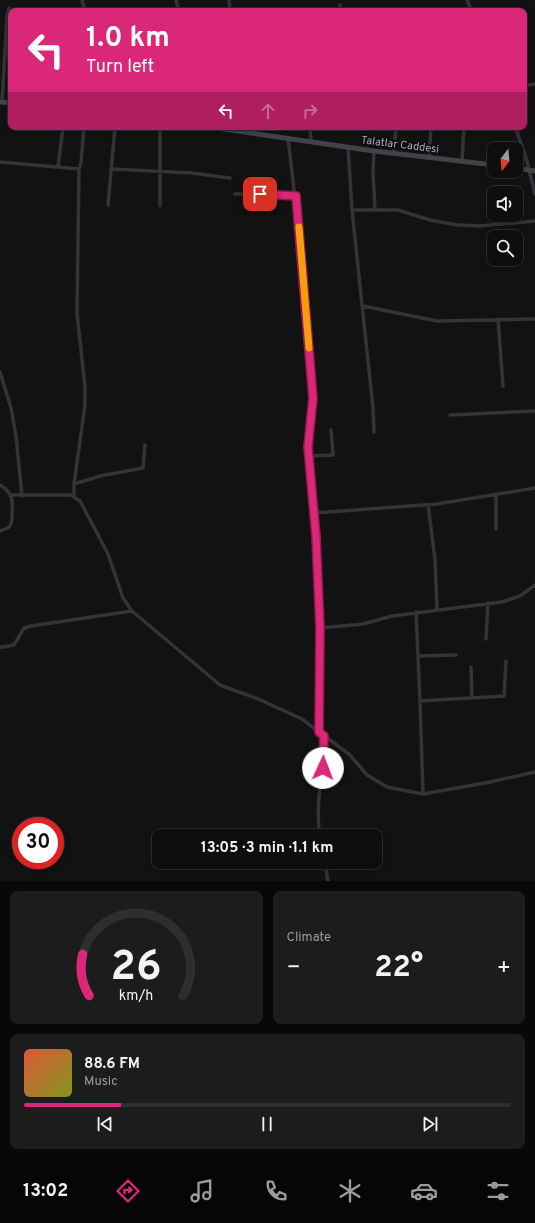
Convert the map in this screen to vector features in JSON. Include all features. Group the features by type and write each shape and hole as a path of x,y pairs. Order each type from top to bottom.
{"street":[{"path":"1,102 8,16"},
{"path":"58,167 63,130"},
{"path":"74,497 74,484 85,406 77,313 79,169 82,162 84,130"},
{"path":"108,205 114,130"},
{"path":"160,130 160,206"},
{"name":"Talatlar Caddesi","path":"231,130 374,151 487,164"},
{"path":"310,130 310,142"},
{"path":"394,153 396,130"},
{"path":"429,157 431,130"},
{"path":"462,161 464,130"},
{"path":"516,130 535,194"},
{"path":"288,138 296,196 313,398 308,447 314,513 320,628 319,732"},
{"path":"348,147 352,210 363,306 374,432"},
{"path":"374,151 373,172 375,210"},
{"path":"0,162 79,169"},
{"path":"111,169 192,173 230,178"},
{"path":"523,169 535,171"},
{"path":"235,194 272,194 296,196"},
{"path":"352,210 398,210 430,220 458,225 479,226 535,222"},
{"path":"363,306 437,321 535,319"},
{"path":"498,320 503,386"},
{"path":"0,372 11,408 16,436 22,496"},
{"path":"450,415 535,411"},
{"path":"309,456 333,455 331,430"},
{"path":"74,484 100,476 143,468 145,445"},
{"path":"0,485 6,489 13,502 12,522 8,527 0,531"},
{"path":"314,513 428,505 535,488"},
{"path":"496,494 496,529"},
{"path":"10,495 71,495 80,501 108,554 124,598 132,611 220,685 256,698 302,719 350,755 367,775 387,787 423,794 485,784 535,772"},
{"path":"428,505 435,558 437,610"},
{"path":"320,628 363,624 392,616 416,612 502,602 520,596 535,585"},
{"path":"486,640 488,603"},
{"path":"0,646 4,647 14,645 24,628 31,626 132,611"},
{"path":"416,612 423,794"},
{"path":"418,656 456,655"},
{"path":"420,701 504,696 506,660"},
{"path":"471,667 472,698"},
{"path":"320,829 319,801 323,768 324,736"},
{"path":"326,869 328,881"}],"slow traffic":[{"path":"299,227 309,348"}],"route":[{"path":"260,194 296,196 313,398 308,447 316,536 320,628 319,732 324,736 323,768"}]}
